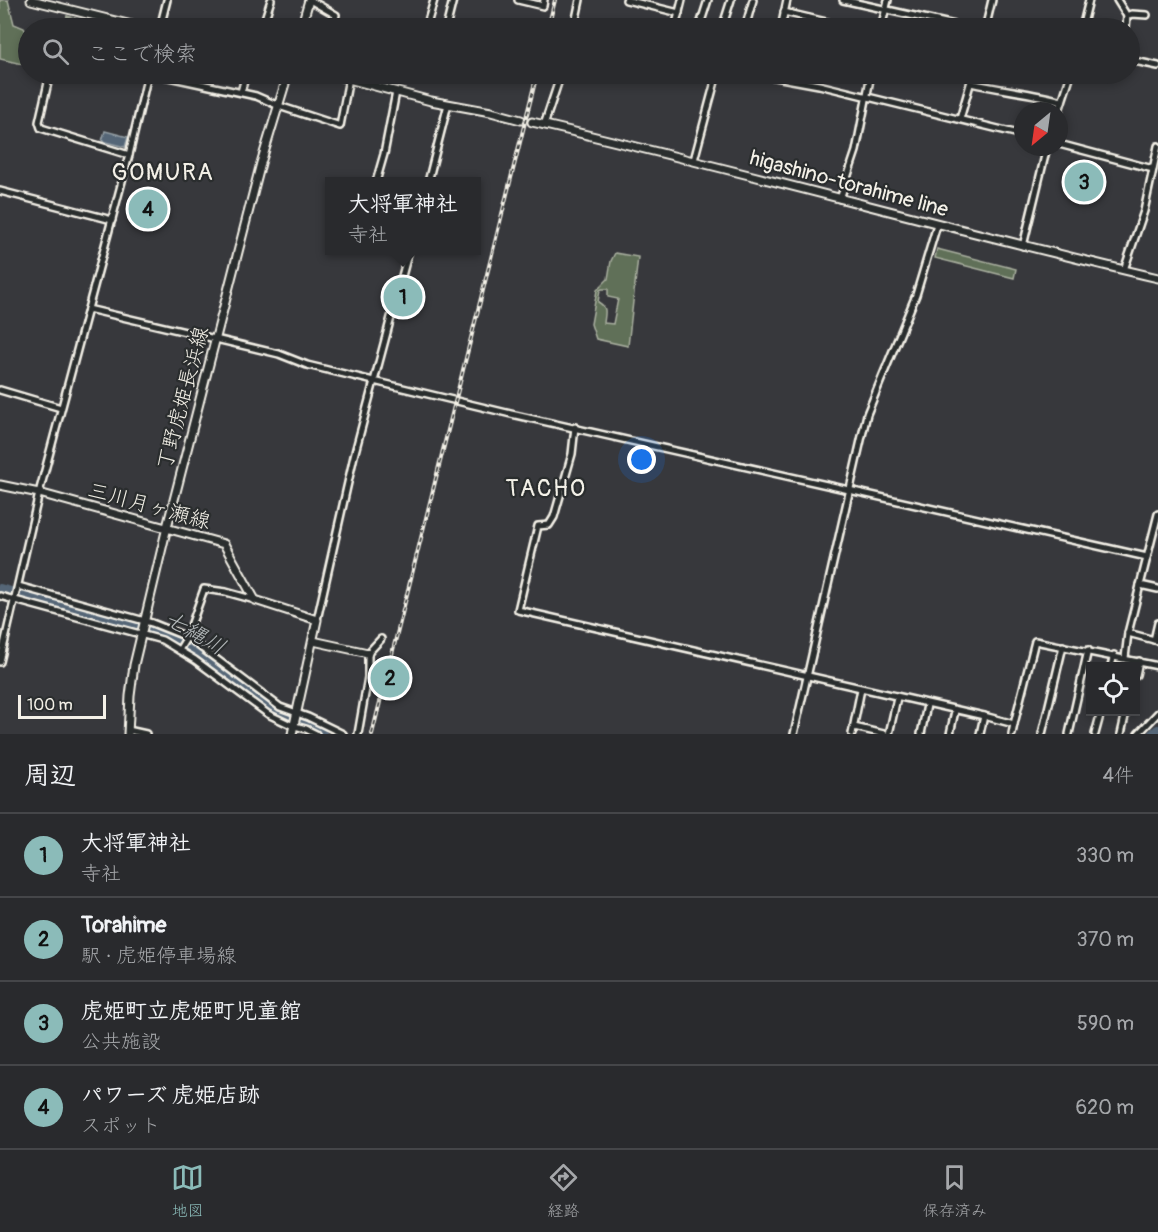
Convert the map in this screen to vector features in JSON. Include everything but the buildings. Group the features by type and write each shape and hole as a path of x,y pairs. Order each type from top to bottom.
{"main road":[{"path":"31,0 104,18"},
{"path":"304,18 310,0"},
{"name":"丁野虎姫長浜線","path":"128,732 130,696 167,527 261,163 285,84"},
{"path":"369,84 521,120"},
{"name":"higashino-torahime line","path":"532,122 694,160 937,225 1158,278"},
{"name":"三川月ヶ瀬線","path":"0,485 167,527 227,546 255,600"},
{"path":"255,600 317,620 293,730"},
{"path":"312,641 368,653"}],"street":[{"path":"162,18 167,0"},
{"path":"265,18 271,0"},
{"path":"310,0 336,15 335,18"},
{"path":"429,18 434,0"},
{"path":"448,18 453,0"},
{"path":"518,0 543,6 544,0"},
{"path":"576,18 580,0"},
{"path":"626,0 653,3 679,13"},
{"path":"678,18 682,0"},
{"path":"702,18 708,0"},
{"path":"725,18 730,0"},
{"path":"748,18 753,0"},
{"path":"783,18 787,0"},
{"path":"843,0 925,18"},
{"path":"884,18 888,0"},
{"path":"988,18 992,0"},
{"path":"1084,18 1089,0"},
{"path":"1117,0 1127,16 1147,15"},
{"path":"784,12 808,18"},
{"path":"1140,62 1158,66"},
{"path":"48,84 39,122 41,128 129,154"},
{"path":"0,662 39,493 146,84"},
{"path":"203,84 256,96 340,126 347,84"},
{"path":"241,92 243,84"},
{"path":"544,125 558,84"},
{"path":"694,160 714,84"},
{"path":"814,84 1014,133"},
{"path":"840,199 856,151 868,84"},
{"path":"960,119 970,84"},
{"path":"975,84 1021,94 1033,93 1062,101 1068,84"},
{"path":"377,177 396,92"},
{"path":"429,177 448,104"},
{"path":"1068,146 1153,169"},
{"path":"1124,270 1144,211 1158,146"},
{"path":"1023,246 1045,156"},
{"path":"0,191 112,220"},
{"path":"794,734 867,414 915,295 937,225"},
{"path":"317,620 354,456 408,255"},
{"path":"88,309 279,354 307,365 373,381 1147,557"},
{"path":"0,390 62,408"},
{"path":"575,427 572,454 554,517 549,525 538,526 518,610 1014,724"},
{"path":"1125,658 1128,633 1158,514"},
{"path":"1140,585 1158,589"},
{"path":"18,586 145,622 187,638 280,708 297,713 343,734"},
{"path":"179,650 187,638 204,590 226,592 255,600"},
{"path":"0,596 162,640 195,660 293,730 316,734"},
{"path":"1128,633 1156,640 1158,623"},
{"path":"358,734 368,677 368,653 381,639"},
{"path":"1019,734 1012,733 1035,641 1114,655 1158,666"},
{"path":"1042,734 1063,646"},
{"path":"1068,734 1088,651"},
{"path":"1112,662 1114,655"},
{"path":"852,734 861,689"},
{"path":"890,734 897,698"},
{"path":"921,734 927,705"},
{"path":"950,734 955,711"},
{"path":"1138,734 1158,713"},
{"path":"1095,734 1100,716"},
{"path":"1121,734 1125,716"},
{"path":"980,734 984,717"},
{"path":"854,727 884,734"},
{"path":"128,732 146,734"}],"green space":[{"path":"0,0 8,0 14,24 18,26 18,63 0,59"},
{"path":"937,249 1016,269 1014,278 935,258"},
{"path":"615,253 638,257 628,346 596,339 591,324 597,290 608,279","holes":["608,289 608,297 618,299 613,324 604,323 605,308 598,302 600,290"]}],"water":[{"path":"105,131 128,137 125,147 102,141"}],"waterway":[{"name":"七縄川","path":"0,589 158,631 196,652 278,712 322,734"},
{"path":"1153,734 1158,730"}],"railway":[{"path":"550,18 555,0"},
{"path":"372,734 534,84"}],"place":[{"name":"虎姫町立虎姫町児童館","path":"1084,182"},
{"name":"パワーズ 虎姫店跡","path":"148,209"},
{"name":"大将軍神社","path":"403,297"},
{"name":"Torahime","path":"390,678"}],"district":[{"name":"GOMURA","path":"163,172"},
{"name":"TACHO","path":"546,488"}]}
